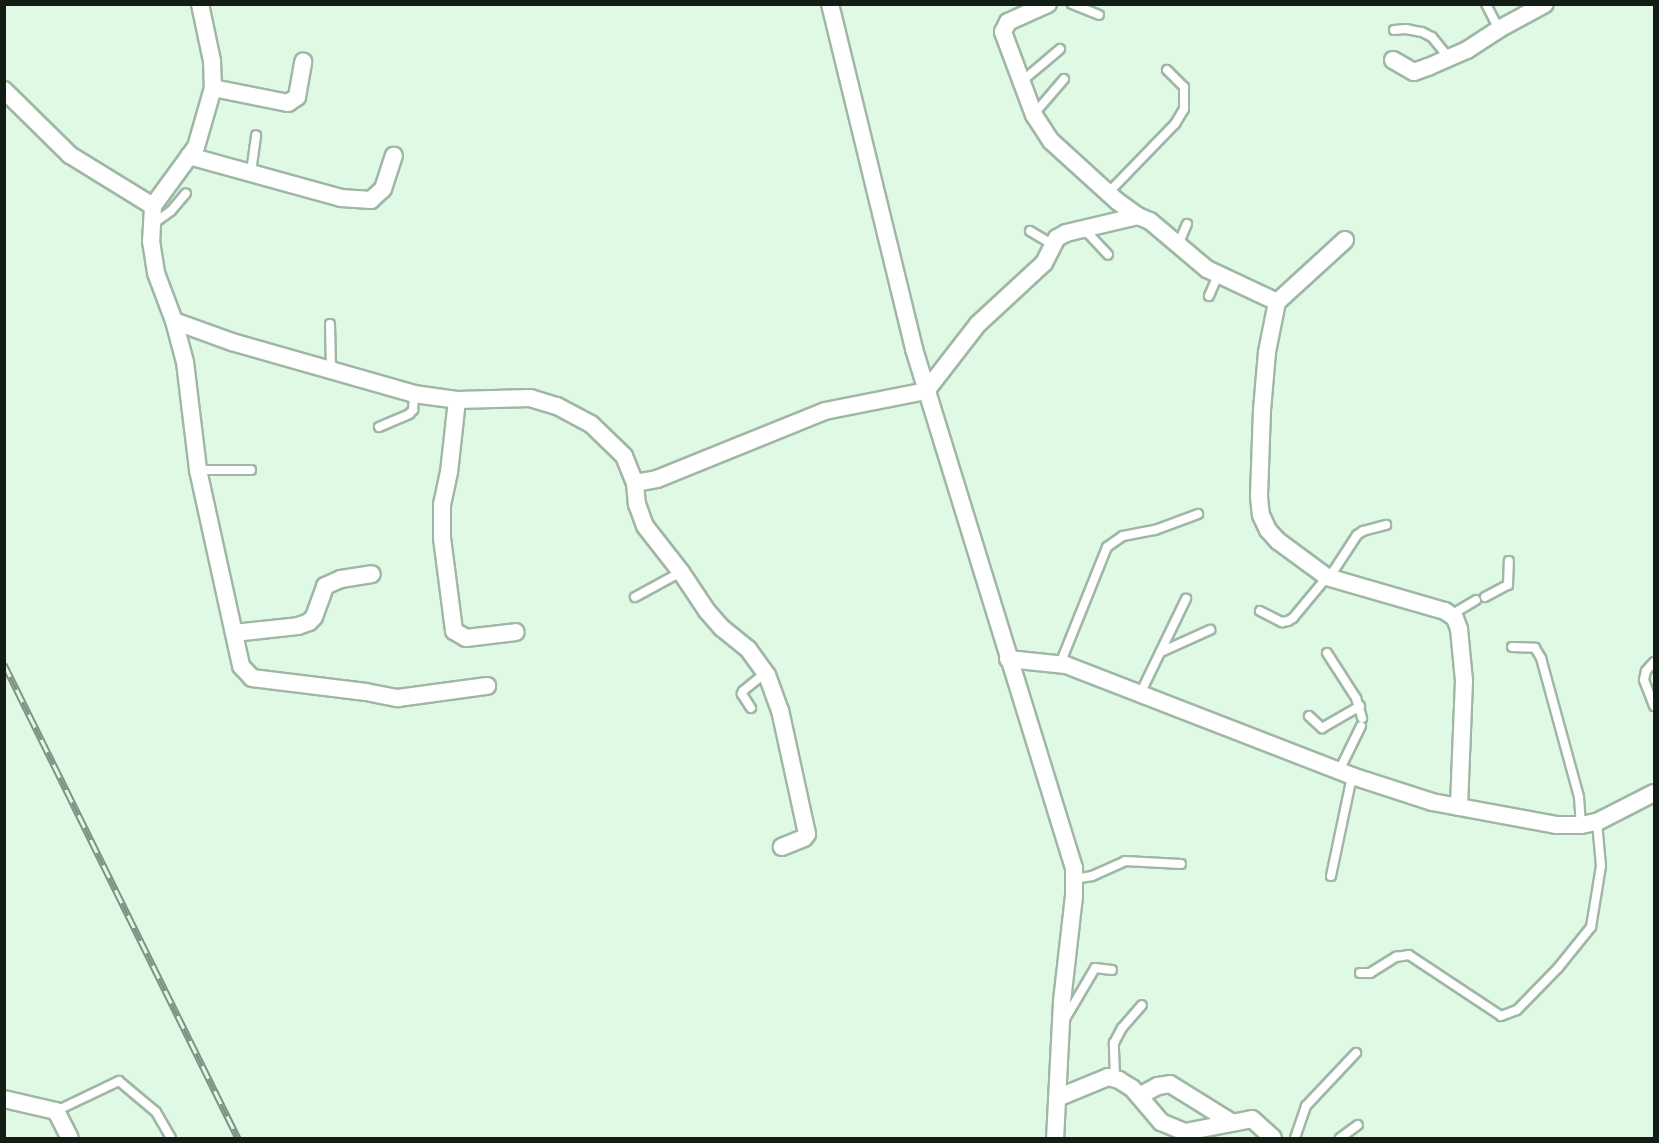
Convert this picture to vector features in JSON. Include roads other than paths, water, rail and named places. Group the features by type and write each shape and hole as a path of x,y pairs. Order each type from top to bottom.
{"street":[{"path":"200,4 212,61 213,88 196,147 153,207 152,241 156,273 174,321 185,362 198,470 241,666 246,675 252,678 398,698 487,686"},
{"path":"830,4 869,173 926,391 1075,879 1061,1028 1055,1138"},
{"path":"1048,4 1021,15 1005,27 1003,32 1034,115 1051,141 1138,216 1150,221 1178,246 1218,275 1277,302"},
{"path":"1393,60 1414,72 1467,50 1499,28 1545,4"},
{"path":"213,88 288,103 297,96 303,62"},
{"path":"4,90 70,155 153,207"},
{"path":"189,156 341,198 370,200 383,189 394,156"},
{"path":"635,483 657,479 825,411 926,391 978,324 1044,263 1057,238 1066,233 1138,216"},
{"path":"1346,240 1277,302 1267,352 1262,410 1259,496 1261,516 1268,531 1278,541 1328,578 1445,611 1460,629 1464,681 1459,807"},
{"path":"174,321 232,342 414,394 457,400 530,398 557,406 591,424 624,456 635,483 637,504 645,526 681,572 707,611 722,628 748,649 765,673 780,710 807,834 804,838 782,847"},
{"path":"457,400 449,472 442,504 442,527 454,631 466,638 516,632"},
{"path":"234,633 298,626 309,622 314,617 325,586 341,579 372,574"},
{"path":"1008,659 1060,664 1345,773 1412,797 1459,807 1556,825 1589,824 1654,793"},
{"path":"1057,1098 1097,1079 1114,1078 1139,1095 1154,1117 1185,1132 1252,1119 1273,1138"},
{"path":"1139,1095 1158,1086 1170,1084 1231,1122"},
{"path":"4,1099 56,1111 70,1138"}],"lane":[{"path":"1072,4 1099,15"},
{"path":"1486,4 1499,28"},
{"path":"1394,30 1406,28 1432,37 1449,58"},
{"path":"1021,82 1060,49"},
{"path":"1109,192 1175,124 1184,109 1184,87 1167,70"},
{"path":"1034,115 1064,79"},
{"path":"251,172 256,135"},
{"path":"153,224 171,212 186,193"},
{"path":"1178,246 1187,224"},
{"path":"1084,229 1108,255"},
{"path":"1030,231 1053,245"},
{"path":"1209,296 1218,275"},
{"path":"330,324 331,369"},
{"path":"380,427 409,414 413,410 414,394"},
{"path":"198,470 251,470"},
{"path":"1060,664 1107,547 1123,536 1155,530 1198,514"},
{"path":"1260,611 1282,622 1288,621 1328,578 1357,535 1363,531 1386,525"},
{"path":"1450,615 1508,585 1509,561"},
{"path":"635,597 681,572"},
{"path":"1140,694 1186,599"},
{"path":"1160,653 1210,630"},
{"path":"1360,973 1370,972 1396,957 1409,955 1501,1016 1517,1010 1558,968 1591,927 1601,866 1579,797 1541,658 1535,648 1512,646"},
{"path":"1327,653 1360,706 1361,722 1345,773 1331,876"},
{"path":"1654,662 1646,671 1644,680 1654,706"},
{"path":"751,708 742,694 743,691 765,673"},
{"path":"1309,716 1322,728 1360,706"},
{"path":"1075,879 1092,876 1125,861 1181,864"},
{"path":"1061,1028 1095,968 1112,970"},
{"path":"1114,1078 1114,1043 1122,1028 1142,1005"},
{"path":"1295,1138 1306,1106 1356,1053"},
{"path":"56,1111 119,1081 156,1112 171,1138"},
{"path":"1340,1138 1358,1125"}],"railway":[{"path":"4,664 238,1138"}]}
